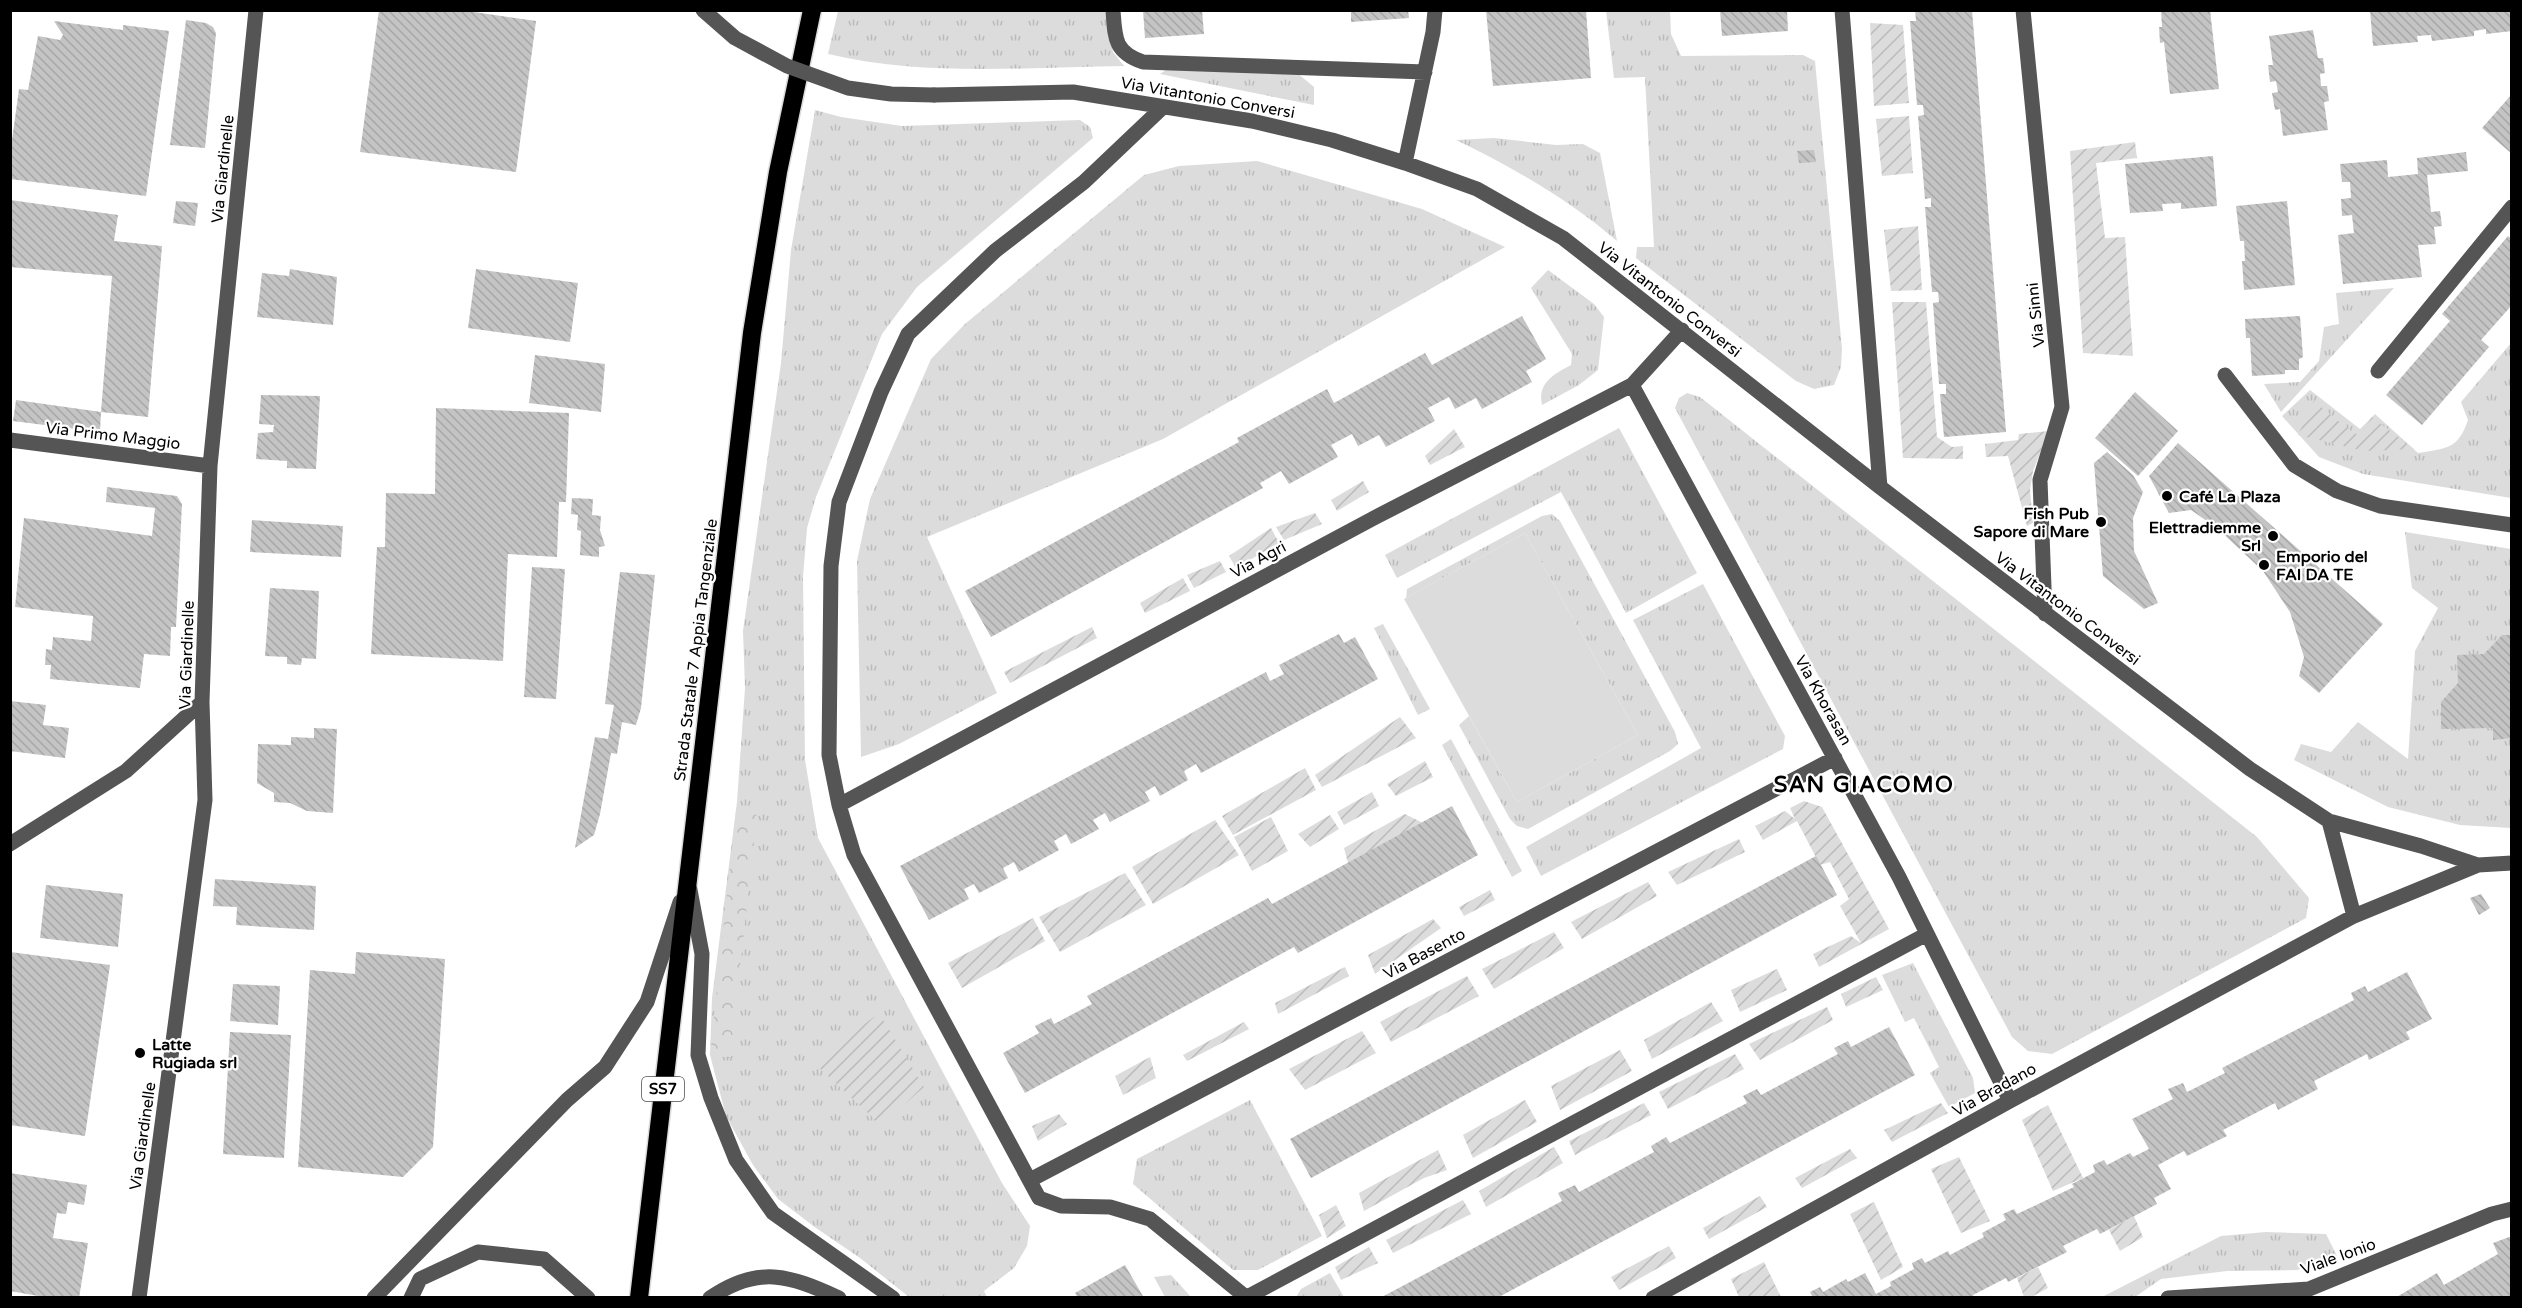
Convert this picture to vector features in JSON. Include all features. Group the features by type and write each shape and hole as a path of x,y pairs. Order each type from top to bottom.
{"highway":[{"name":"Strada Statale 7 Appia Tangenziale","path":"639,1298 752,333 778,172 812,10"}],"street":[{"name":"Via Giardinelle","path":"139,1298 205,800 202,702 210,466 256,10"},
{"name":"Via Vitantonio Conversi","path":"702,10 735,38 787,66 848,88 891,94 934,95 1073,92 1252,121 1332,140 1477,189 1563,238 1880,487 2250,770 2329,820 2478,865 2511,863"},
{"path":"1113,10 1119,45 1128,57 1143,62 1425,72"},
{"path":"1405,163 1425,72 1435,10"},
{"path":"1842,10 1880,487"},
{"name":"Via Sinni","path":"2024,10 2062,407 2040,480 2045,614"},
{"path":"1163,107 1084,182 995,251 908,334 881,392 839,502 831,566 829,755 839,805 854,855 1039,1198 1061,1206 1110,1207 1150,1220 1247,1297 1927,934"},
{"path":"2378,371 2511,207"},
{"name":"Via Agri","path":"839,805 1363,523 1632,385 1682,330"},
{"path":"2225,375 2294,465 2337,491 2380,506 2511,525"},
{"name":"Via Khorasan","path":"1632,385 1835,758 1927,934 2010,1101"},
{"name":"Via Primo Maggio","path":"10,440 210,466"},
{"path":"10,844 126,771 202,702"},
{"name":"Via Basento","path":"1030,1180 1835,758"},
{"path":"2329,820 2354,916"},
{"name":"Via Bradano","path":"1653,1298 2010,1101 2354,916 2478,865"},
{"path":"374,1298 567,1100 605,1067 647,1002 688,880"},
{"path":"688,880 702,954 698,1055 711,1098 736,1160 773,1213 892,1298"},
{"name":"Viale Ionio","path":"2168,1298 2309,1289 2492,1214 2511,1209"},
{"path":"411,1298 420,1279 478,1252 544,1259 588,1298"},
{"path":"710,1298 723,1288 765,1275 805,1282 839,1298"}],"green space":[{"path":"1107,10 1113,52 1124,66 938,68 901,66 828,54 838,11"},
{"path":"1606,11 1670,11 1671,34 1681,56 1803,55 1815,61 1842,349 1841,367 1834,385 1814,389 1796,381 1636,258 1637,247 1654,247 1645,77 1614,78"},
{"path":"1870,23 1903,25 1909,103 1874,106"},
{"path":"1176,63 1290,67 1314,87 1314,105 1160,74"},
{"path":"815,110 841,117 902,126 1080,120 1090,127 1093,138 917,287 882,334 816,497 807,528 803,577 805,760 818,838 1002,1183 1030,1226 1027,1246 1014,1268 984,1291 987,1297 909,1297 860,1258 778,1199 753,1165 726,1116 710,1055 712,998 737,802 745,688 743,631 781,363 791,250"},
{"path":"1909,116 1913,173 1882,176 1876,119"},
{"path":"1494,138 1556,145 1583,144 1600,153 1617,241 1579,211 1540,185 1456,140"},
{"path":"2135,142 2137,158 2096,163 2105,238 2125,237 2133,356 2083,353 2070,151"},
{"path":"1257,161 1422,209 1505,247 1163,439 927,537 997,693 899,744 861,757 857,561 870,499 931,359 965,324 1144,175 1179,166"},
{"path":"1918,226 1922,290 1891,291 1884,230"},
{"path":"1548,270 1594,304 1604,317 1598,370 1579,385 1542,405 1544,385 1553,376 1571,365 1572,354 1531,288"},
{"path":"2394,288 2281,412 2264,384 2300,382 2319,361 2324,327 2339,324 2336,293"},
{"path":"1892,302 1926,302 1937,437 1952,447 1963,446 1963,459 1903,458"},
{"path":"2511,343 2511,498 2363,474 2319,457 2282,416 2310,390 2360,429 2375,414 2418,453 2450,446 2460,437 2468,420 2461,402"},
{"path":"1687,393 1700,397 2257,837 2309,898 2306,918 2052,1054 2028,1051 2012,1037 1675,408 1679,398"},
{"path":"2314,401 2353,433 2360,435 2372,417 2414,449 2364,451 2298,435"},
{"path":"1619,428 1697,573 1626,613 1561,492 1397,578 1385,555"},
{"path":"1454,429 1465,447 1430,465 1425,456"},
{"path":"2049,431 2033,471 2030,490 2033,523 2027,526 2008,456 1986,457 1985,444 2018,440 2019,434"},
{"path":"1363,481 1369,492 1337,511 1331,500"},
{"path":"1315,513 1322,524 1284,540 1276,527"},
{"path":"1552,514 1560,521 1675,732 1678,744 1670,751 1528,829 1517,826 1510,819 1459,725 1469,716 1517,802 1638,735 1525,533 1406,598 1407,589 1542,516"},
{"path":"1271,528 1279,543 1236,568 1229,556"},
{"path":"2405,532 2511,549 2511,828 2460,825 2388,807 2294,760 2301,744 2331,752 2358,722 2408,759 2415,651 2438,608 2412,588"},
{"path":"1525,533 1638,735 1517,802 1404,599"},
{"path":"1220,561 1226,572 1194,588 1187,575"},
{"path":"1183,578 1190,591 1145,613 1140,603"},
{"path":"1703,584 1785,736 1783,749 1541,876 1526,847 1701,748 1633,620"},
{"path":"1383,624 1430,709 1418,715 1374,628"},
{"path":"1092,627 1097,638 1010,683 1004,672"},
{"path":"1400,717 1416,738 1322,787 1315,775"},
{"path":"1451,739 1522,871 1512,877 1442,745"},
{"path":"1425,761 1433,777 1396,796 1387,784"},
{"path":"1305,768 1316,790 1233,835 1222,816"},
{"path":"1372,792 1379,806 1344,825 1337,812"},
{"path":"1804,801 1822,807 1889,929 1819,967 1813,954 1851,936 1861,943 1840,906 1849,899 1830,862 1820,865 1797,821 1763,840 1755,826 1785,811 1795,819 1790,808"},
{"path":"736,810 757,815 730,1058 710,1055"},
{"path":"1405,814 1423,823 1348,863 1344,848"},
{"path":"1330,815 1339,829 1310,847 1298,834"},
{"path":"1271,817 1288,851 1252,871 1234,837"},
{"path":"1215,820 1239,855 1153,904 1132,867"},
{"path":"1739,839 1745,852 1677,885 1668,872"},
{"path":"1125,873 1146,905 1060,952 1039,917"},
{"path":"1648,882 1657,896 1582,939 1571,922"},
{"path":"1490,890 1495,900 1464,916 1459,907"},
{"path":"1033,918 1045,941 962,988 948,963"},
{"path":"1433,919 1441,928 1375,974 1368,955"},
{"path":"1554,932 1564,948 1494,989 1482,969"},
{"path":"1913,963 1973,1078 1975,1093 1949,1107 1930,1073 1939,1067 1914,1018 1905,1022 1882,975"},
{"path":"1345,967 1349,976 1278,1014 1275,1003"},
{"path":"1777,969 1787,990 1740,1012 1731,990"},
{"path":"1467,976 1479,996 1391,1042 1380,1022"},
{"path":"1876,977 1883,990 1846,1007 1841,994"},
{"path":"1711,1002 1723,1021 1652,1059 1644,1040"},
{"path":"1827,1007 1833,1020 1760,1060 1749,1044"},
{"path":"879,1013 924,1087 881,1125 814,1063"},
{"path":"1244,1022 1249,1029 1187,1061 1183,1055"},
{"path":"1362,1031 1376,1053 1305,1090 1289,1069"},
{"path":"1620,1050 1632,1071 1560,1110 1551,1086"},
{"path":"1735,1054 1744,1069 1668,1109 1659,1092"},
{"path":"1150,1057 1156,1078 1123,1095 1115,1076"},
{"path":"1250,1100 1322,1236 1258,1270 1233,1270 1133,1184 1137,1159"},
{"path":"1525,1100 1537,1122 1473,1158 1463,1135"},
{"path":"1644,1103 1651,1115 1575,1155 1569,1141"},
{"path":"1941,1103 1948,1113 1892,1142 1884,1130"},
{"path":"2048,1105 2083,1178 2053,1191 2022,1120"},
{"path":"1059,1114 1067,1124 1038,1141 1032,1126"},
{"path":"1554,1147 1563,1163 1486,1207 1479,1191"},
{"path":"1850,1149 1857,1158 1802,1188 1795,1178"},
{"path":"1438,1150 1447,1170 1424,1178 1364,1211 1359,1193"},
{"path":"1959,1157 1990,1221 1961,1233 1931,1169"},
{"path":"1760,1196 1767,1207 1709,1239 1703,1228"},
{"path":"1463,1200 1471,1214 1393,1253 1386,1240"},
{"path":"1874,1202 1903,1267 1881,1280 1850,1214"},
{"path":"1336,1205 1346,1226 1327,1238 1319,1215"},
{"path":"2134,1216 2143,1237 2120,1251 2109,1230"},
{"path":"2266,1232 2326,1234 2338,1258 2297,1270 2227,1271 2161,1279 2135,1297 2102,1297 2221,1236"},
{"path":"1669,1246 1676,1258 1619,1290 1611,1277"},
{"path":"1369,1247 1378,1263 1341,1280 1335,1267"},
{"path":"1764,1262 1781,1297 1739,1297 1731,1279"},
{"path":"2038,1267 2048,1288 2031,1297 2024,1297 2017,1278"},
{"path":"1330,1273 1344,1297 1296,1297 1301,1289"},
{"path":"1171,1275 1191,1297 1165,1297 1154,1277"}],"building":[{"path":"379,10 460,10 536,21 516,172 360,152"},
{"path":"1143,10 1202,10 1204,34 1145,38"},
{"path":"1351,10 1408,10 1409,18 1351,22"},
{"path":"1486,10 1586,10 1591,78 1493,86"},
{"path":"1720,10 1787,10 1788,31 1722,36"},
{"path":"1915,10 1972,10 2006,432 1944,437 1940,394 1946,394 1946,384 1939,384 1933,303 1939,302 1938,292 1932,292 1925,207 1931,207 1931,198 1925,199 1918,116 1924,115 1923,105 1917,105 1910,21 1916,21"},
{"path":"2161,10 2210,10 2219,89 2170,94 2164,42 2160,43"},
{"path":"2370,10 2512,10 2512,31 2486,34 2486,29 2474,31 2474,36 2432,41 2431,35 2417,36 2418,42 2373,46"},
{"path":"186,20 206,23 213,27 216,33 205,148 170,145"},
{"path":"54,21 123,30 123,25 169,31 146,196 10,179 10,155 19,89 28,90 38,36 60,40 63,35"},
{"path":"2313,30 2318,58 2323,58 2325,73 2320,74 2321,86 2327,86 2329,101 2324,102 2328,130 2283,136 2280,109 2275,110 2272,93 2278,92 2276,81 2270,82 2268,65 2273,65 2269,36"},
{"path":"2512,94 2512,154 2482,128"},
{"path":"1814,150 1816,162 1799,163 1797,151"},
{"path":"2466,152 2468,171 2427,175 2431,212 2440,211 2442,226 2434,227 2436,244 2418,245 2422,277 2343,284 2338,235 2354,233 2352,215 2342,216 2341,199 2351,198 2350,182 2342,182 2340,164 2387,160 2388,177 2418,174 2417,158"},
{"path":"2213,156 2217,206 2181,209 2181,203 2162,204 2163,211 2130,213 2125,164"},
{"path":"10,200 118,215 114,241 162,246 148,417 101,412 112,276 10,267"},
{"path":"176,201 198,203 195,226 173,223"},
{"path":"2287,201 2295,285 2244,290 2242,261 2245,261 2244,241 2240,241 2236,206"},
{"path":"2508,236 2512,239 2512,305 2481,340 2489,347 2422,425 2386,395 2450,321 2442,314"},
{"path":"290,269 337,277 333,325 257,317 262,273 289,276"},
{"path":"476,269 578,283 570,342 468,328"},
{"path":"1522,316 1546,359 1526,371 1532,382 1482,409 1476,398 1455,409 1449,397 1428,408 1435,421 1386,447 1379,435 1358,446 1352,434 1331,445 1338,457 1289,484 1281,471 1260,483 1263,488 991,637 965,591 1239,442 1237,438 1327,389 1334,403 1425,353 1432,365"},
{"path":"2300,316 2303,357 2299,359 2299,370 2285,370 2285,374 2252,376 2250,338 2246,338 2245,319"},
{"path":"535,355 605,364 601,412 529,403"},
{"path":"2135,392 2178,431 2138,476 2095,438"},
{"path":"261,395 320,396 316,469 287,468 287,461 256,459 258,433 273,432 274,425 259,424"},
{"path":"16,400 101,412 100,432 13,421"},
{"path":"436,408 569,413 566,502 559,502 557,557 508,554 503,661 371,654 377,547 385,547 386,493 435,494"},
{"path":"2178,443 2383,624 2319,693 2299,676 2304,657 2290,612 2263,571 2217,528 2191,510 2169,513 2149,476"},
{"path":"2107,452 2133,475 2143,492 2133,518 2134,551 2158,603 2144,609 2103,576 2094,463"},
{"path":"107,487 177,496 182,504 176,627 171,627 170,656 144,654 140,688 50,679 51,665 45,665 46,649 52,650 53,637 91,641 93,616 15,607 24,518 152,536 155,508 106,502"},
{"path":"572,498 593,499 592,515 601,516 600,530 605,546 599,547 599,557 580,555 581,531 577,530 578,515 571,514"},
{"path":"252,520 343,526 341,557 250,552"},
{"path":"532,567 565,569 556,699 524,697"},
{"path":"620,572 655,575 641,708 636,725 622,722 617,754 611,753 594,835 575,848 595,737 608,739 614,705 605,704"},
{"path":"270,588 319,591 316,659 302,658 301,665 287,664 287,657 265,656"},
{"path":"1339,634 1344,643 1355,637 1378,679 1201,773 1196,764 1184,771 1188,780 1160,796 1155,786 1145,792 1150,801 1110,822 1105,813 1093,820 1099,829 1071,844 1066,834 1054,841 1059,850 1019,872 1014,862 1003,868 1008,878 979,893 974,884 964,889 969,899 929,920 900,866 1266,672 1270,681 1284,674 1279,665"},
{"path":"2502,635 2512,635 2512,738 2493,740 2493,728 2441,729 2441,702 2458,683 2457,655 2484,654"},
{"path":"10,701 46,705 43,725 69,728 65,758 10,751"},
{"path":"314,728 337,729 333,813 307,811 290,803 274,802 274,793 257,783 258,744 291,745 291,737 314,738"},
{"path":"1452,806 1478,855 1298,953 1294,947 1025,1093 1003,1053 1039,1033 1035,1026 1051,1018 1054,1024 1092,1004 1087,996 1268,898 1272,904"},
{"path":"1816,856 1837,895 1311,1178 1290,1139"},
{"path":"215,879 316,886 314,930 236,925 237,907 213,906"},
{"path":"46,885 123,894 118,947 40,938"},
{"path":"2481,894 2490,908 2479,915 2470,898"},
{"path":"10,952 110,965 85,1136 10,1125"},
{"path":"356,952 445,959 433,1147 403,1177 298,1167 310,970 355,974"},
{"path":"2407,972 2432,1019 2406,1032 2410,1039 2369,1060 2367,1054 2314,1081 2318,1089 2278,1110 2275,1103 2223,1130 2227,1136 2187,1156 2184,1151 2158,1165 2171,1189 2154,1198 2157,1204 2100,1234 2097,1229 2063,1246 2067,1252 2008,1282 2006,1278 1973,1295 1974,1298 1813,1298 1810,1292 1820,1287 1823,1292 1846,1279 1848,1282 1865,1273 1876,1294 1891,1286 1890,1282 1914,1269 1912,1263 1922,1258 1925,1263 1948,1251 1950,1255 1984,1237 1982,1233 2006,1220 2003,1214 2014,1209 2017,1214 2074,1187 2072,1184 2095,1172 2093,1165 2104,1160 2107,1165 2130,1153 2133,1157 2149,1149 2132,1119 2173,1099 2168,1089 2183,1083 2187,1092 2225,1073 2222,1068 2354,1000 2351,993 2365,986 2368,992"},
{"path":"233,984 280,986 278,1025 230,1021"},
{"path":"1889,1027 1915,1075 1497,1298 1380,1298 1562,1201 1558,1193 1575,1185 1579,1192 1654,1152 1651,1146 1666,1137 1670,1143 1747,1103 1743,1096 1757,1089 1761,1095 1838,1054 1834,1048 1848,1041 1851,1047"},
{"path":"230,1032 291,1035 284,1158 223,1154"},
{"path":"10,1173 87,1185 84,1205 68,1202 66,1214 57,1213 53,1238 88,1243 79,1298 50,1298 10,1291"},
{"path":"2512,1236 2512,1298 2395,1298 2437,1273 2444,1285 2498,1254 2493,1243"},
{"path":"1125,1265 1144,1298 1078,1298 1075,1293"}],"place":[{"name":"Café La Plaza","path":"2167,496"},
{"name":"Fish Pub Sapore di Mare","path":"2101,522"},
{"name":"Elettradiemme Srl","path":"2273,536"},
{"name":"Emporio del FAI DA TE","path":"2264,565"},
{"name":"Latte Rugiada srl","path":"140,1053"}],"district":[{"name":"SAN GIACOMO","path":"1864,784"}]}
